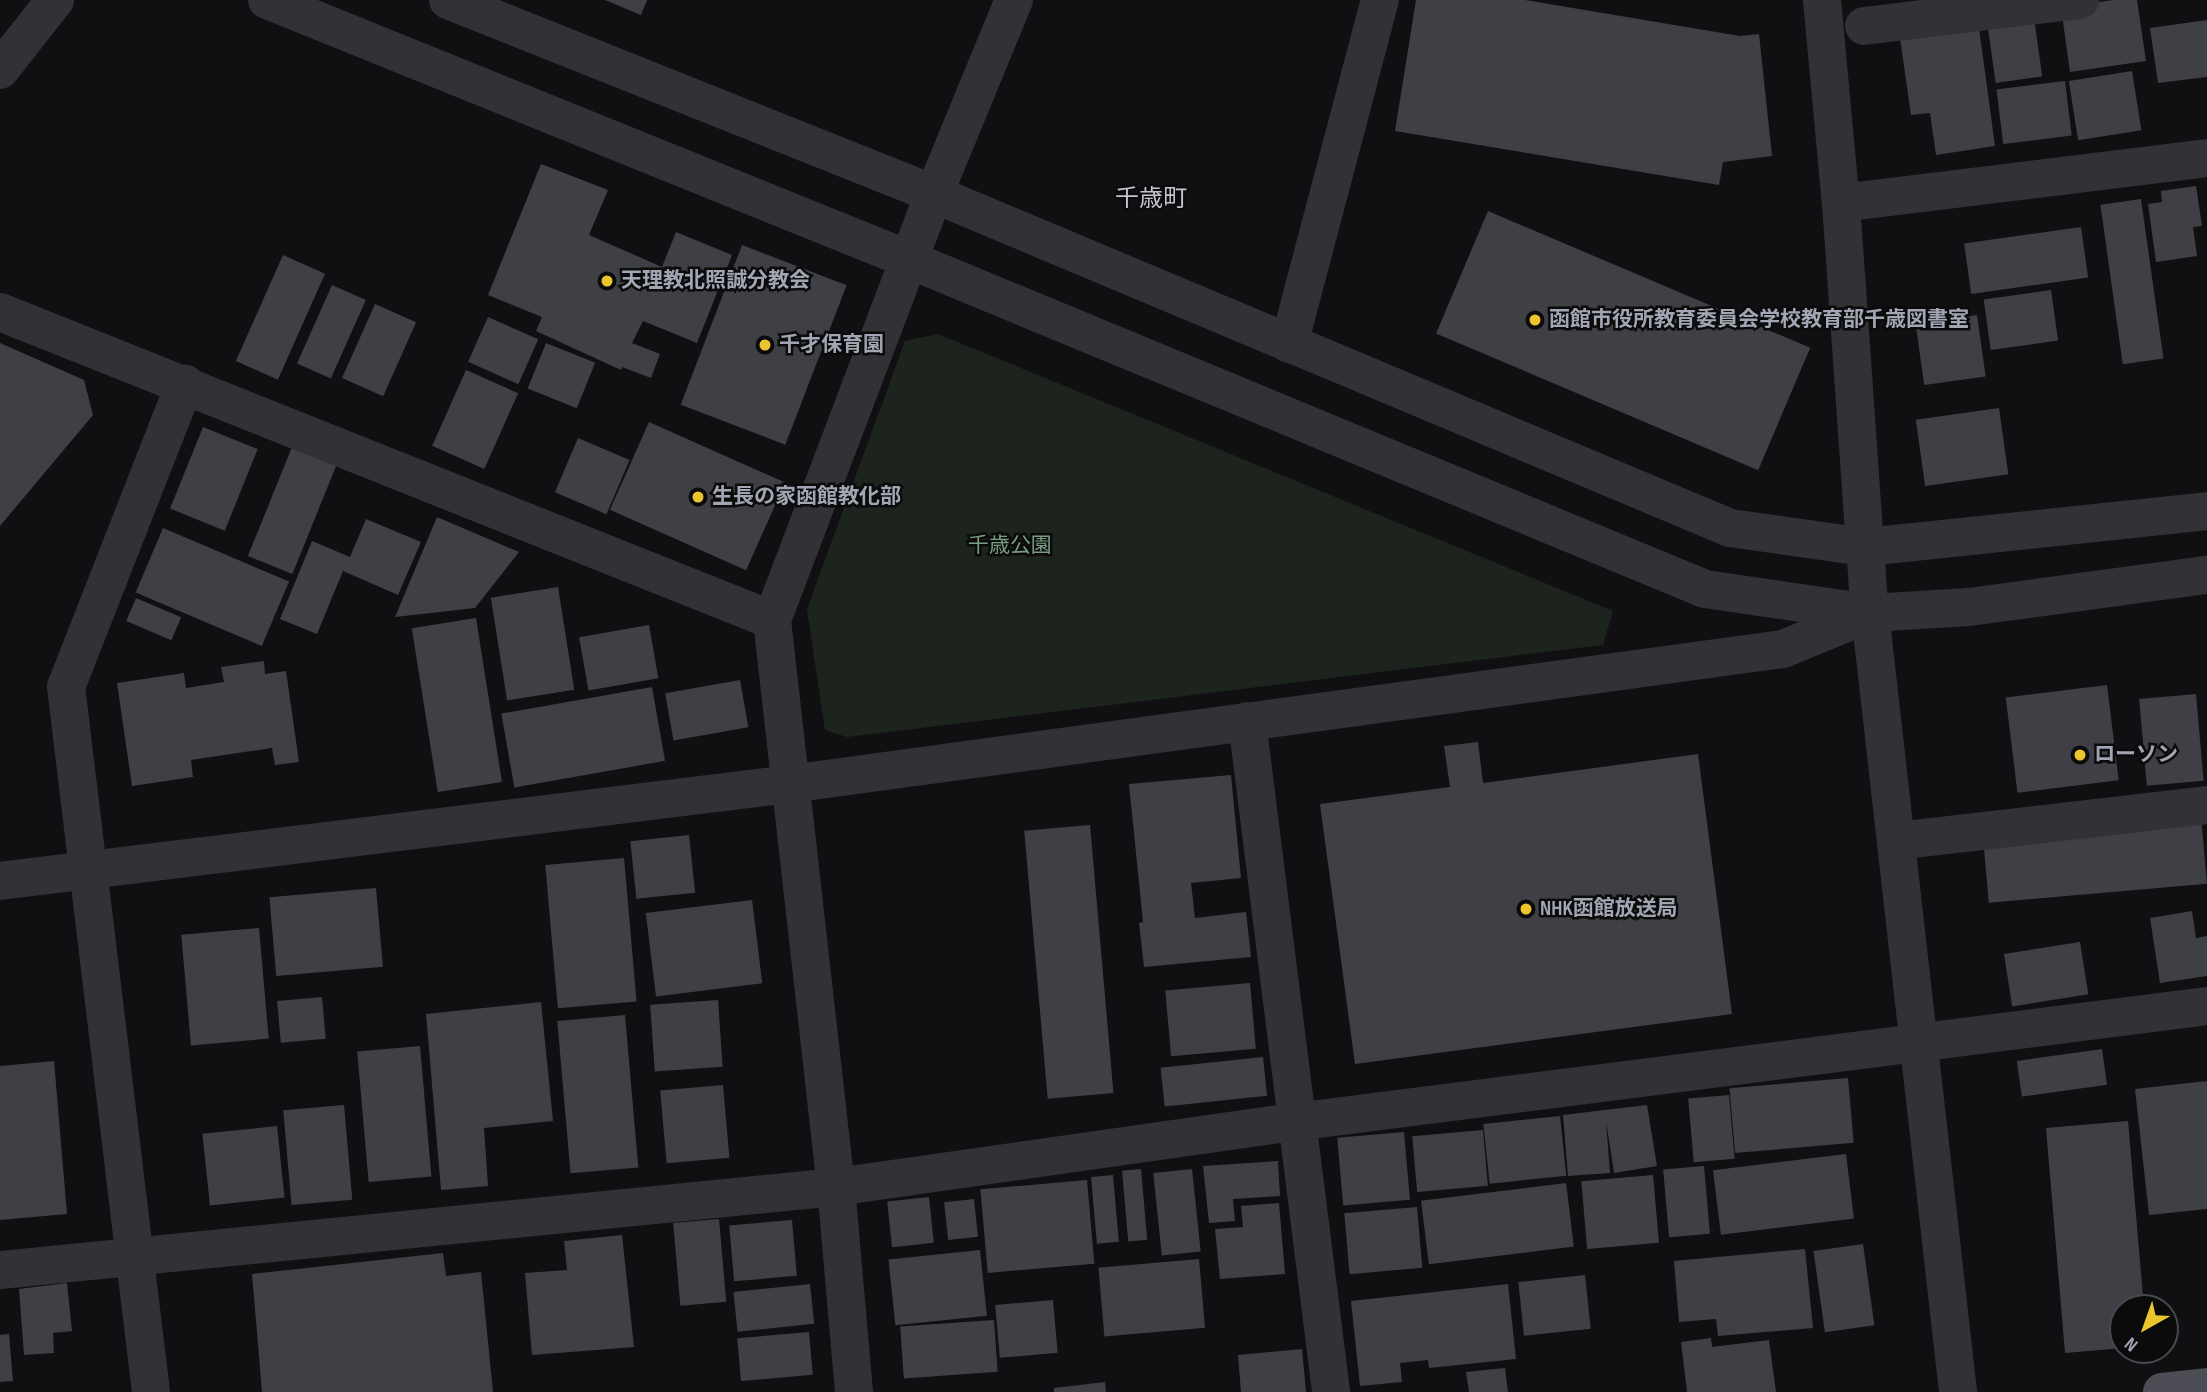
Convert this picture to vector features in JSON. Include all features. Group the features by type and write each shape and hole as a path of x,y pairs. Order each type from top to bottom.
{"main road":[{"path":"2162,1392 2207,1387"}],"street":[{"path":"0,69 55,0"},
{"path":"267,0 910,260 1705,589 1870,613 1969,607 2207,575"},
{"path":"448,0 934,194 1730,528 1866,547 2207,511"},
{"path":"854,1392 836,1187 772,620 934,194 1014,0"},
{"path":"1289,344 1380,0"},
{"path":"1822,0 1841,203 1870,613 1958,1392"},
{"path":"1864,26 2080,0"},
{"path":"1841,203 2207,158"},
{"path":"0,312 772,620"},
{"path":"151,1392 66,687 185,384"},
{"path":"0,881 790,784 1783,649 1870,613"},
{"path":"1247,721 1295,1122 1331,1392"},
{"path":"1896,841 2207,805"},
{"path":"0,1270 133,1259 836,1187 1295,1122 2207,1006"}],"green space":[{"name":"千歳公園","path":"938,334 1613,611 1603,645 847,737 825,730 807,609 905,341"}],"building":[{"path":"605,0 647,0 641,15"},
{"path":"1416,0 1525,0 1740,36 1759,34 1772,156 1723,162 1719,185 1395,131"},
{"path":"2114,0 2137,0 2146,61 2070,72 2061,7"},
{"path":"2034,18 2042,76 1996,83 1987,25"},
{"path":"2207,20 2207,77 2158,83 2150,28"},
{"path":"1979,28 1995,146 1936,155 1930,113 1911,115 1900,38"},
{"path":"2132,71 2141,130 2078,140 2069,81"},
{"path":"2065,81 2072,136 2003,144 1997,89"},
{"name":"天理教北照誠分教会","path":"541,164 608,190 589,235 662,267 676,232 732,255 697,343 643,321 632,343 660,354 651,378 622,367 621,370 536,331 542,317 488,295"},
{"path":"2196,186 2202,226 2193,227 2197,256 2156,262 2148,204 2162,202 2161,191"},
{"path":"2141,199 2163,358 2123,364 2100,205"},
{"path":"1488,211 1810,348 1758,470 1436,333"},
{"path":"2081,227 2088,278 1971,294 1964,243"},
{"name":"千才保育園","path":"742,245 847,285 785,445 681,405"},
{"path":"283,255 325,274 278,380 236,361"},
{"path":"332,285 366,300 331,379 297,364"},
{"path":"2051,290 2058,341 1991,350 1984,299"},
{"path":"375,304 416,322 383,396 342,378"},
{"path":"1977,315 1986,376 1924,385 1916,324"},
{"path":"488,317 538,339 518,384 468,362"},
{"path":"0,343 84,380 93,415 0,526"},
{"path":"546,343 595,363 577,408 528,388"},
{"path":"466,370 518,393 484,469 432,446"},
{"path":"1999,408 2008,474 1925,486 1916,420"},
{"name":"生長の家函館教化部","path":"649,422 785,483 746,570 610,510"},
{"path":"203,427 258,449 225,531 170,509"},
{"path":"578,438 630,460 606,514 555,492"},
{"path":"294,442 339,460 292,574 248,556"},
{"path":"437,517 519,552 475,608 395,617"},
{"path":"366,519 421,542 398,595 343,571 317,634 280,619 312,541 350,557"},
{"path":"163,528 289,582 262,646 136,592"},
{"path":"558,587 574,690 507,700 491,598"},
{"path":"136,598 181,617 171,640 126,621"},
{"path":"476,618 502,782 438,792 412,628"},
{"path":"649,625 658,678 588,691 579,637"},
{"path":"264,661 265,674 286,671 299,762 275,765 272,748 191,760 193,777 132,786 117,683 184,673 186,688 224,682 221,667"},
{"path":"740,680 748,727 673,740 665,693"},
{"path":"2107,685 2119,780 2017,793 2006,697"},
{"path":"652,687 665,761 514,787 501,714"},
{"path":"2196,694 2204,781 2147,786 2139,699"},
{"name":"NHK函館放送局","path":"1478,742 1483,783 1698,754 1732,1014 1355,1064 1320,804 1450,787 1444,746"},
{"path":"1231,775 1241,878 1191,883 1195,918 1246,912 1251,957 1144,967 1139,923 1143,922 1129,784"},
{"path":"2201,816 2207,884 1989,903 1983,835"},
{"path":"1090,825 1113,1093 1048,1099 1024,831"},
{"path":"689,835 695,893 636,899 630,841"},
{"path":"624,858 637,1001 558,1008 545,865"},
{"path":"376,888 383,967 276,976 269,897"},
{"path":"752,900 762,983 656,996 646,913"},
{"path":"2192,911 2196,938 2207,936 2207,976 2160,983 2150,918"},
{"path":"259,928 269,1039 191,1045 181,935"},
{"path":"2080,942 2088,994 2012,1006 2004,954"},
{"path":"1250,983 1256,1049 1171,1056 1165,990"},
{"path":"322,997 326,1039 281,1043 277,1001"},
{"path":"718,1000 723,1067 655,1072 650,1005"},
{"path":"541,1002 553,1121 484,1128 488,1186 441,1190 426,1014"},
{"path":"625,1015 638,1167 571,1173 557,1021"},
{"path":"420,1046 431,1177 369,1182 357,1051"},
{"path":"2102,1049 2107,1085 2022,1097 2017,1061"},
{"path":"1263,1057 1267,1096 1165,1107 1161,1068"},
{"path":"54,1061 67,1214 0,1220 0,1066"},
{"path":"1848,1078 1854,1143 1735,1153 1729,1088"},
{"path":"2207,1081 2207,1209 2149,1215 2135,1089"},
{"path":"723,1085 729,1158 667,1163 660,1090"},
{"path":"1729,1095 1735,1159 1694,1162 1688,1099"},
{"path":"344,1105 352,1200 292,1205 283,1110"},
{"path":"1647,1105 1657,1166 1614,1173 1606,1121 1610,1173 1568,1176 1563,1115"},
{"path":"1560,1116 1566,1176 1490,1184 1483,1124"},
{"path":"2128,1121 2143,1294 2109,1294 2109,1349 2065,1353 2046,1128"},
{"path":"277,1126 285,1198 210,1205 202,1134"},
{"path":"1483,1130 1488,1186 1417,1192 1412,1136"},
{"path":"1404,1132 1410,1200 1343,1206 1337,1138"},
{"path":"1846,1154 1854,1219 1721,1235 1713,1170"},
{"path":"1278,1161 1280,1196 1233,1199 1235,1221 1209,1223 1203,1166"},
{"path":"1704,1166 1710,1234 1669,1237 1663,1170"},
{"path":"1141,1169 1147,1240 1128,1241 1122,1171"},
{"path":"1192,1169 1201,1252 1162,1256 1153,1173"},
{"path":"1113,1175 1119,1242 1097,1244 1091,1177"},
{"path":"1653,1175 1659,1243 1587,1249 1581,1181"},
{"path":"1087,1180 1094,1264 988,1273 980,1189"},
{"path":"1566,1183 1574,1247 1429,1264 1421,1201"},
{"path":"929,1197 934,1243 892,1247 887,1201"},
{"path":"974,1199 978,1237 948,1240 944,1202"},
{"path":"1279,1203 1285,1274 1220,1279 1215,1229 1243,1227 1241,1206"},
{"path":"1417,1207 1422,1268 1350,1274 1344,1213"},
{"path":"719,1219 726,1302 680,1306 673,1223"},
{"path":"792,1220 797,1276 734,1281 729,1225"},
{"path":"622,1235 634,1347 532,1355 525,1273 567,1270 564,1241"},
{"path":"1863,1244 1874,1325 1825,1332 1813,1251"},
{"path":"1805,1249 1813,1328 1718,1336 1716,1319 1679,1322 1674,1261"},
{"path":"980,1250 987,1316 895,1325 889,1260"},
{"path":"443,1253 446,1276 481,1272 493,1392 262,1392 252,1274"},
{"path":"1199,1259 1205,1328 1104,1337 1098,1268"},
{"path":"1585,1275 1591,1329 1524,1336 1518,1282"},
{"path":"67,1283 72,1331 53,1333 54,1353 24,1355 19,1289"},
{"path":"810,1284 814,1324 738,1332 733,1292"},
{"path":"1508,1284 1516,1359 1429,1368 1428,1360 1400,1363 1402,1382 1360,1386 1351,1301"},
{"path":"1053,1300 1058,1353 1000,1358 995,1305"},
{"path":"994,1320 998,1372 904,1378 900,1327"},
{"path":"809,1332 813,1375 741,1381 737,1338"},
{"path":"9,1334 13,1381 0,1382 0,1335"},
{"path":"1711,1338 1712,1347 1769,1340 1776,1392 1687,1392 1681,1342"},
{"path":"1302,1349 1306,1392 1241,1392 1238,1355"},
{"path":"1505,1368 1508,1392 1469,1392 1466,1372"},
{"path":"1105,1382 1106,1392 1054,1392 1054,1388"}],"place":[{"name":"天理教北照誠分教会","path":"607,281"},
{"name":"函館市役所教育委員会学校教育部千歳図書室","path":"1535,320"},
{"name":"千才保育園","path":"765,345"},
{"name":"生長の家函館教化部","path":"698,497"},
{"name":"ローソン","path":"2080,755"},
{"name":"NHK函館放送局","path":"1526,909"}],"district":[{"name":"千歳町","path":"1151,199"}]}
